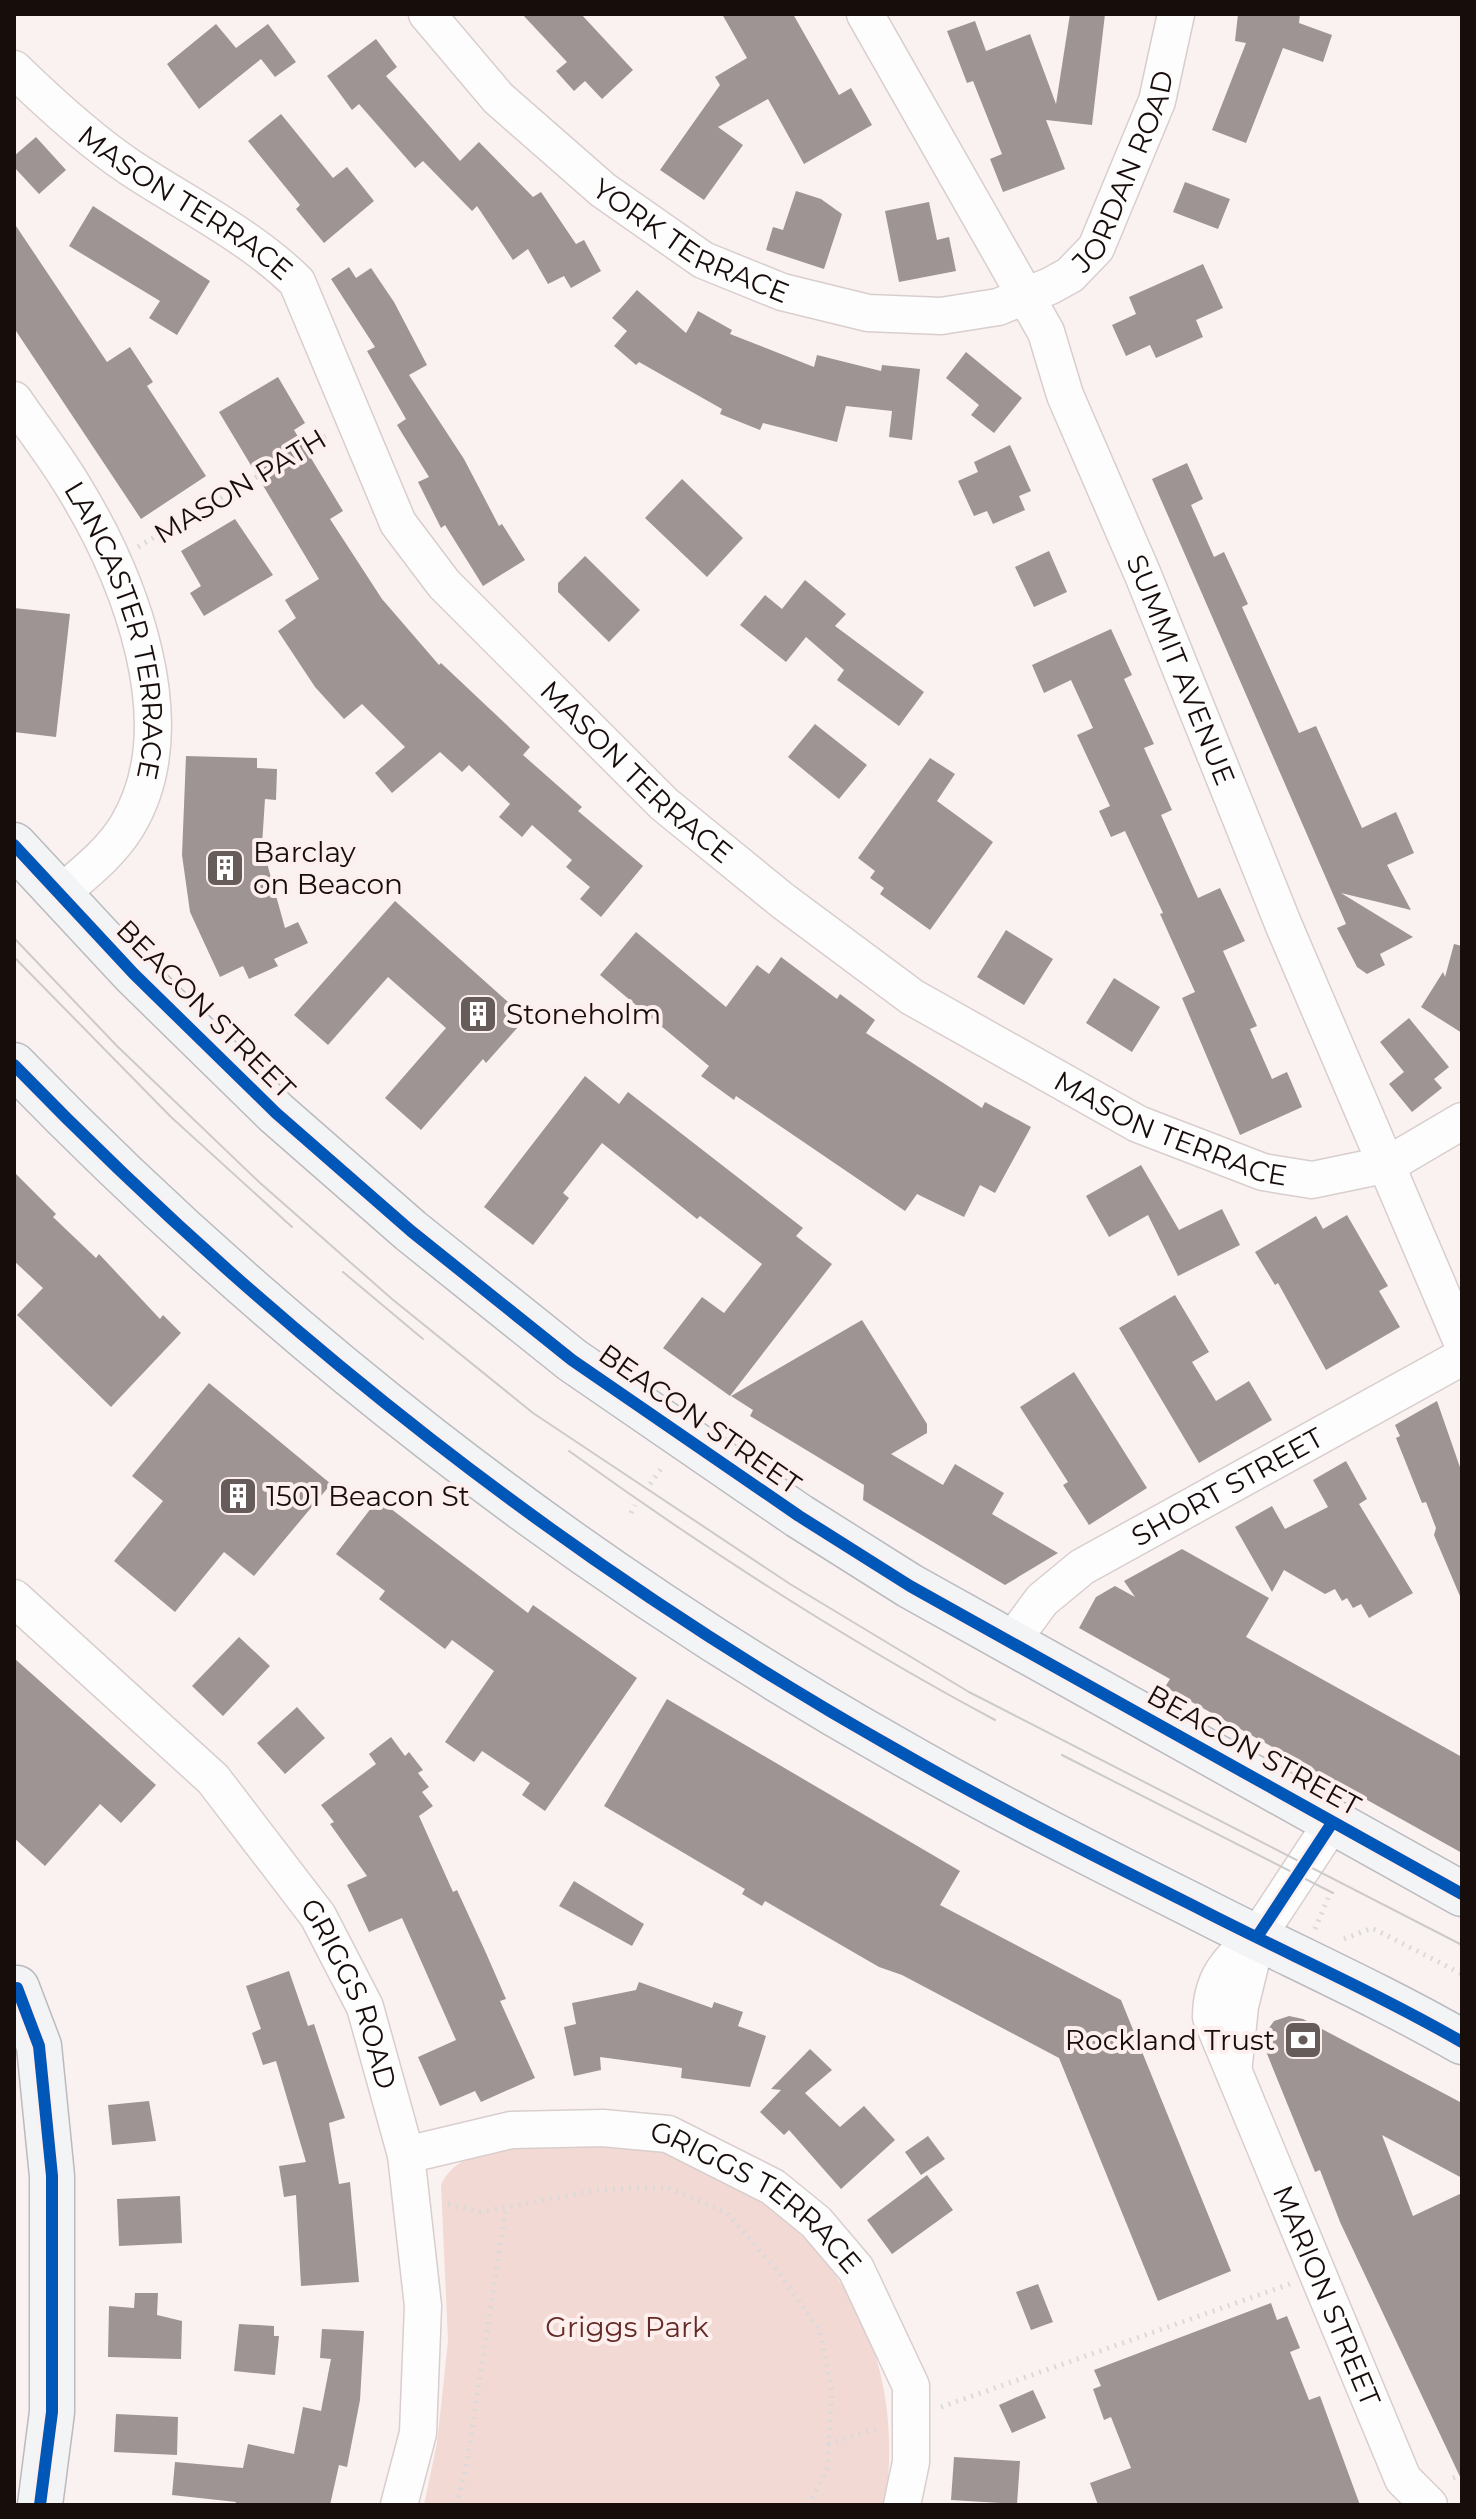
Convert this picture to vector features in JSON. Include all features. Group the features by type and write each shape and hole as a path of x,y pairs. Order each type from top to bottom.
{"main road":[{"name":"BEACON STREET","path":"14,845 59,895 276,1113 491,1298 605,1383 799,1516 910,1586 1462,1894"},
{"path":"14,1065 128,1179 244,1285 410,1424 561,1537 712,1638 895,1749 1040,1828 1462,2042"},
{"path":"15,1983 39,2046 52,2176 52,2412 40,2505"}],"street":[{"name":"YORK TERRACE","path":"427,14 498,98 603,190 703,260 782,292 868,313 941,316 998,307 1025,296"},
{"name":"SUMMIT AVENUE","path":"865,14 1046,332 1065,395 1143,575 1284,926 1389,1164 1462,1342"},
{"name":"JORDAN ROAD","path":"1025,296 1070,275 1096,248 1157,101 1176,14"},
{"name":"MASON TERRACE","path":"14,69 128,166 267,253 297,282 398,523 444,584 664,804 779,897 912,997 1138,1124 1236,1164 1312,1180 1389,1164 1462,1121"},
{"name":"LANCASTER TERRACE","path":"14,400 71,484 102,542 140,640 153,701 151,753 135,811 111,847 59,895"},
{"name":"SHORT STREET","path":"1011,1642 1042,1600 1082,1567 1462,1357"},
{"name":"GRIGGS ROAD","path":"14,1598 213,1779 318,1916 365,2007 406,2155 423,2306 418,2433 399,2505"},
{"name":"MARION STREET","path":"1332,1823 1257,1937 1228,1962 1211,1996 1211,2017 1404,2492 1429,2505"},
{"name":"GRIGGS TERRACE","path":"406,2155 511,2130 573,2127 668,2134 773,2187 816,2222 856,2269 911,2386 911,2462 902,2505"}],"path":[{"path":"650,1484 656,1476"},
{"path":"631,1513 635,1505"},
{"path":"1320,1935 1316,1924 1328,1898"},
{"path":"1334,1940 1372,1928 1462,1974"},
{"path":"448,2204 480,2212 598,2190 666,2187 726,2212 780,2274 820,2331 832,2391 827,2468 809,2505"},
{"path":"456,2505 466,2468 506,2207"},
{"path":"828,2444 911,2418 1295,2282"},
{"path":"1453,2478 1462,2475"}],"green space":[{"name":"Griggs Park","path":"566,2140 638,2147 680,2157 733,2183 778,2215 817,2251 847,2293 870,2340 884,2391 889,2446 885,2505 424,2505 437,2443 448,2341 441,2185 450,2171 478,2154"}],"building":[{"path":"522,14 581,14 633,70 602,99 585,81 574,91 556,71 567,62"},
{"path":"722,14 793,14 839,95 851,88 872,125 804,164 768,99 718,127 743,145 704,200 660,170 720,85 715,77 747,58"},
{"path":"1070,14 1105,14 1092,125 1046,120 1065,169 1003,192 990,159 1002,154 973,81 967,83 947,31 975,21 986,51 1030,34 1056,104"},
{"path":"1238,14 1300,14 1299,23 1332,35 1323,62 1283,48 1246,143 1212,130 1246,43 1235,41"},
{"path":"216,24 236,48 268,24 296,62 275,77 261,59 199,109 167,64"},
{"path":"376,39 397,67 386,76 460,161 479,142 533,197 541,192 576,244 584,240 601,271 571,288 564,276 548,284 528,249 513,260 477,206 472,211 423,161 415,168 359,104 352,110 327,76"},
{"path":"281,114 333,178 347,167 374,201 324,243 296,209 300,205 248,141"},
{"path":"36,137 66,170 39,194 14,167 14,156"},
{"path":"1185,182 1230,199 1218,229 1173,212"},
{"path":"796,191 821,199 842,214 824,269 766,250 773,227 783,230"},
{"path":"929,202 937,240 949,237 956,271 899,282 885,211"},
{"path":"93,206 210,281 177,335 149,318 160,301 69,246"},
{"path":"14,223 107,362 130,347 153,382 147,386 206,476 141,519 14,328"},
{"path":"1203,264 1223,308 1196,320 1203,337 1156,358 1150,345 1126,356 1112,325 1136,314 1129,297"},
{"path":"349,267 356,278 371,268 394,302 427,365 409,375 464,459 499,526 502,524 525,560 483,586 445,525 441,528 418,482 429,477 397,425 406,419 367,351 375,347 331,279"},
{"path":"637,290 686,333 698,311 732,330 730,334 814,367 817,355 881,371 882,365 920,369 912,440 889,437 892,411 846,406 837,442 763,423 760,430 720,414 722,409 639,362 636,365 614,346 627,331 612,318"},
{"path":"966,352 1022,398 994,433 971,415 979,405 946,378"},
{"path":"278,377 305,423 294,430 343,511 330,519 382,599 439,665 441,663 530,747 523,755 582,807 578,811 643,866 601,917 580,899 590,887 566,867 572,860 532,825 522,837 499,817 510,804 469,765 462,772 440,752 392,793 375,773 405,747 362,704 344,719 315,687 278,631 296,618 285,600 319,579 219,412"},
{"path":"1010,445 1031,491 1019,496 1025,510 993,524 987,511 974,516 958,481 978,472 974,462"},
{"path":"1187,463 1203,499 1191,505 1214,557 1224,552 1248,604 1242,607 1299,733 1316,726 1362,828 1396,812 1414,853 1387,865 1411,910 1341,893 1413,937 1380,954 1385,965 1367,974 1357,967 1337,928 1346,924 1152,479"},
{"path":"682,479 743,538 707,577 645,518"},
{"path":"235,519 273,575 204,616 190,593 201,586 181,551"},
{"path":"1049,551 1067,592 1034,607 1015,567"},
{"path":"585,556 640,610 609,642 558,592 558,583"},
{"path":"805,580 846,614 835,626 924,692 899,726 837,680 844,670 806,637 786,662 740,625 765,595 782,609"},
{"path":"14,608 70,614 56,737 14,732"},
{"path":"1111,629 1132,675 1124,679 1154,744 1144,748 1172,810 1161,815 1198,898 1220,888 1245,941 1223,951 1257,1026 1250,1029 1272,1079 1287,1072 1302,1107 1240,1135 1182,998 1195,992 1160,914 1163,913 1125,831 1111,837 1099,811 1110,806 1077,735 1093,728 1071,680 1044,693 1032,665"},
{"path":"815,724 867,765 839,799 788,757"},
{"name":"Barclay on Beacon","path":"186,756 257,758 257,768 277,769 276,800 265,799 262,845 285,928 298,922 308,943 274,959 278,966 249,979 243,966 220,977 190,912 182,855"},
{"path":"930,758 955,774 937,801 993,842 930,930 880,894 884,888 870,878 875,871 858,858"},
{"name":"Stoneholm","path":"395,901 526,1018 486,1063 483,1059 421,1130 385,1098 446,1028 388,977 328,1045 294,1015"},
{"path":"1006,930 1053,959 1024,1005 977,977"},
{"path":"636,932 726,1007 757,965 769,974 781,957 837,999 840,994 875,1020 866,1033 982,1108 985,1102 1031,1127 995,1193 980,1185 964,1217 917,1194 905,1211 736,1096 734,1100 701,1076 709,1066 600,975"},
{"path":"1454,944 1462,946 1462,1033 1421,1007 1443,972 1445,977"},
{"path":"1114,978 1160,1007 1132,1052 1086,1023"},
{"path":"1409,1018 1449,1067 1434,1079 1442,1088 1412,1112 1389,1084 1404,1072 1380,1042"},
{"path":"585,1076 619,1104 628,1092 803,1228 796,1236 832,1264 730,1396 663,1348 702,1297 724,1313 762,1264 700,1216 697,1219 602,1143 563,1193 569,1198 533,1245 484,1207"},
{"path":"1141,1165 1179,1230 1222,1209 1240,1245 1178,1276 1148,1215 1109,1237 1086,1196"},
{"path":"14,1172 56,1214 53,1217 96,1258 99,1254 160,1319 163,1315 181,1333 111,1407 17,1315 43,1288 14,1261"},
{"path":"1347,1215 1388,1286 1379,1291 1400,1327 1326,1370 1278,1283 1275,1285 1255,1252 1316,1216 1323,1229"},
{"path":"1175,1295 1209,1352 1192,1362 1216,1401 1249,1381 1272,1420 1199,1463 1119,1328"},
{"path":"862,1320 927,1424 927,1433 891,1454 943,1485 955,1464 1004,1493 992,1514 1058,1553 1005,1585 863,1500 864,1485 750,1416 753,1410 731,1396"},
{"path":"1074,1372 1147,1488 1089,1525 1063,1485 1068,1482 1020,1407"},
{"name":"1501 Beacon St","path":"209,1383 331,1484 254,1576 224,1552 175,1612 114,1561 163,1501 132,1476"},
{"path":"1437,1401 1462,1473 1462,1601 1434,1535 1436,1528 1426,1502 1422,1503 1396,1438 1400,1436 1395,1425"},
{"path":"1346,1461 1367,1499 1359,1504 1413,1593 1369,1618 1361,1604 1353,1608 1347,1598 1342,1601 1335,1589 1325,1594 1284,1570 1272,1592 1235,1527 1272,1506 1285,1529 1328,1507 1313,1480"},
{"path":"378,1499 528,1613 533,1605 637,1678 545,1811 522,1795 530,1783 482,1751 474,1762 445,1742 494,1671 452,1640 445,1649 379,1599 385,1591 336,1554"},
{"path":"1182,1549 1269,1598 1246,1637 1462,1757 1462,1853 1165,1687 1170,1679 1079,1628 1096,1597 1115,1586 1135,1597 1124,1581"},
{"path":"239,1637 270,1666 223,1716 192,1686"},
{"path":"14,1658 156,1785 121,1823 100,1804 45,1866 14,1838"},
{"path":"667,1699 960,1871 940,1905 1121,2000 1231,2271 1158,2301 1059,2058 902,1975 879,1967 765,1901 762,1906 742,1894 745,1889 604,1806"},
{"path":"297,1707 325,1738 285,1774 257,1743"},
{"path":"391,1737 405,1756 409,1752 423,1770 418,1773 429,1787 422,1792 433,1806 419,1816 453,1892 457,1890 486,1953 506,1999 500,2001 535,2078 481,2102 475,2091 440,2106 418,2057 456,2040 402,1918 369,1932 347,1885 367,1876 330,1824 334,1822 321,1805 376,1764 369,1754"},
{"path":"574,1881 644,1924 632,1946 559,1906"},
{"path":"289,1971 308,2026 314,2024 345,2118 329,2123 339,2184 350,2182 359,2282 301,2286 296,2195 284,2197 279,2166 306,2162 276,2061 263,2065 252,2033 261,2029 246,1986"},
{"path":"639,1982 712,2008 714,2002 743,2012 738,2026 766,2036 750,2087 681,2078 682,2068 600,2057 601,2070 574,2076 564,2027 576,2024 572,2003 636,1990"},
{"path":"1289,2016 1303,2019 1462,2103 1462,2178 1382,2135 1413,2216 1462,2193 1462,2481 1340,2222 1320,2170 1315,2172 1261,2039 1274,2021"},
{"path":"810,2049 832,2070 805,2093 840,2127 864,2106 895,2140 841,2189 789,2130 784,2135 760,2112 781,2090 771,2089"},
{"path":"149,2101 156,2141 112,2145 108,2105"},
{"path":"928,2136 945,2159 921,2175 905,2152"},
{"path":"927,2175 953,2210 892,2254 867,2220"},
{"path":"180,2196 182,2243 119,2246 117,2199"},
{"path":"1038,2284 1053,2322 1031,2330 1016,2292"},
{"path":"135,2293 158,2293 157,2315 182,2321 181,2359 108,2357 109,2306 134,2308"},
{"path":"1271,2303 1277,2320 1287,2316 1300,2348 1290,2352 1309,2400 1320,2396 1360,2505 1098,2505 1090,2483 1131,2468 1111,2417 1104,2420 1093,2389 1101,2386 1094,2370"},
{"path":"239,2324 274,2326 274,2336 279,2336 275,2375 234,2371"},
{"path":"322,2329 364,2331 360,2400 347,2467 339,2465 330,2505 235,2505 236,2502 172,2495 175,2462 243,2468 248,2444 294,2454 303,2407 321,2411 331,2359 320,2358"},
{"path":"1033,2390 1046,2418 1012,2433 999,2405"},
{"path":"116,2414 178,2417 177,2455 114,2452"},
{"path":"954,2457 1020,2461 1017,2504 951,2500"}],"tram line":[{"path":"14,938 117,1046 259,1182 392,1299 533,1413 790,1584 969,1692 1462,1945"},
{"path":"14,957 171,1117 292,1227"},
{"path":"343,1272 423,1339"},
{"path":"569,1451 778,1593 995,1720"},
{"path":"1062,1755 1333,1893"}],"cycle path":[{"path":"14,845 134,974 276,1113 411,1231 572,1360 799,1516 910,1586 1462,1894"},
{"path":"14,1065 113,1164 322,1351 431,1439 543,1523 658,1603 776,1679 970,1791 1462,2042"},
{"path":"1257,1937 1332,1823"},
{"path":"17,1988 39,2046 52,2176 52,2412 40,2505"}],"place":[{"name":"Barclay on Beacon","path":"225,868"},
{"name":"Stoneholm","path":"478,1014"},
{"name":"1501 Beacon St","path":"238,1496"},
{"name":"Rockland Trust","path":"1303,2040"}]}
